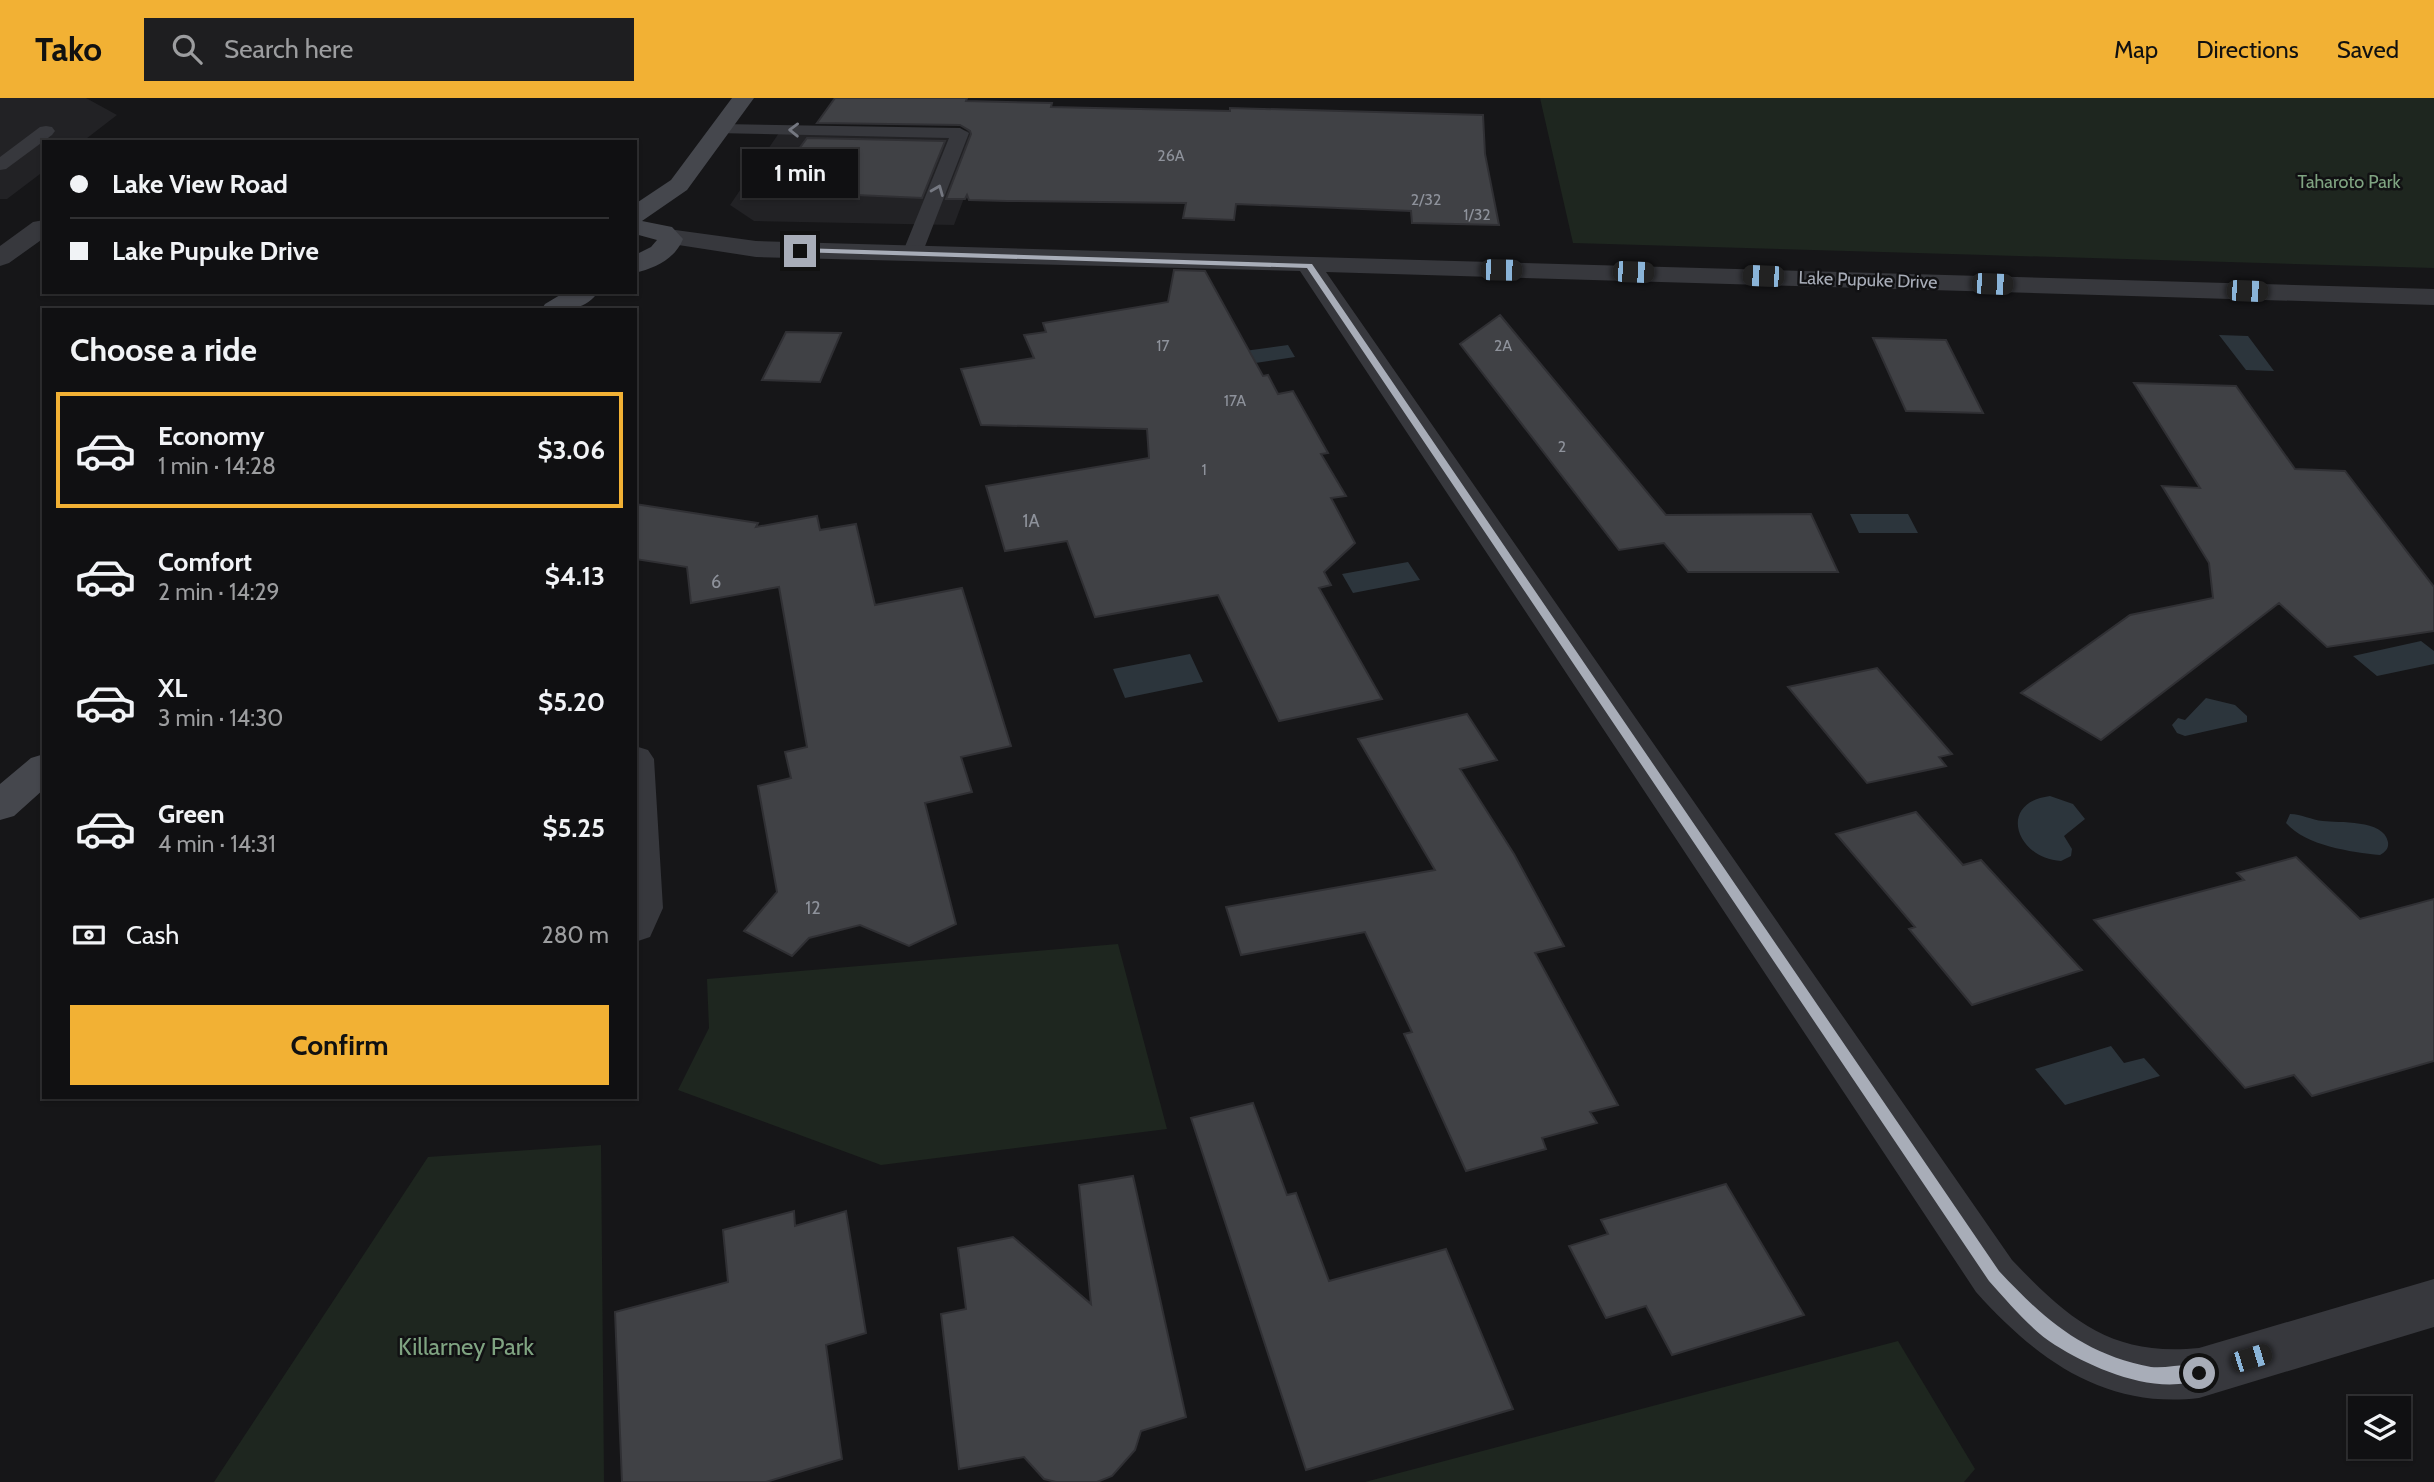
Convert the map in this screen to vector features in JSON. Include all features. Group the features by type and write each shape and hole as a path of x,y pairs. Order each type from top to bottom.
{"main road":[{"path":"637,214 679,185 743,98"},
{"path":"640,262 667,248 667,236 679,185"},
{"path":"637,227 649,227 667,236"},
{"path":"559,303 580,294"},
{"path":"0,806 42,769"}],"street":[{"path":"0,226 42,227"},
{"path":"0,258 42,228"},
{"name":"Lake Pupuke Drive","path":"667,236 757,249 2434,297"},
{"name":"Lake Pupuke Drive","path":"640,262 757,249"},
{"path":"1309,266 1994,1276 2025,1309 2059,1339 2098,1360 2132,1371 2165,1377 2199,1373 2434,1303"},
{"path":"637,802 642,908 637,921"}],"lane":[{"path":"721,129 960,133 912,254"},
{"path":"0,165 46,131"}],"shaded area":[{"path":"0,98 86,98 117,115 85,140 42,140 42,173 7,199 0,199"},
{"path":"783,127 989,131 954,225 754,221 730,205"},
{"path":"2219,335 2248,336 2274,371 2246,370"},
{"path":"1288,345 1295,357 1229,367 1222,354"},
{"path":"1850,514 1908,514 1918,533 1859,533"},
{"path":"1408,562 1420,580 1353,593 1342,574"},
{"path":"2421,641 2434,651 2434,664 2377,676 2353,656"},
{"path":"1190,654 1203,682 1125,698 1113,669"},
{"path":"2206,698 2235,705 2247,716 2247,722 2185,736 2177,733 2172,725 2178,718 2185,720"},
{"path":"2050,796 2073,804 2085,819 2064,836 2072,849 2071,856 2061,861 2046,858 2033,851 2019,830 2018,819 2023,809 2033,801"},
{"path":"2290,814 2370,826 2385,835 2388,847 2380,855 2343,850 2317,842 2295,831 2286,823"},
{"path":"2111,1046 2124,1063 2144,1058 2160,1076 2065,1105 2035,1069"}],"green space":[{"name":"Taharoto Park","path":"1540,98 2434,98 2434,268 1573,243"},
{"path":"1118,944 1167,1129 881,1165 678,1090 709,1028 707,979"},
{"name":"Killarney Park","path":"601,1145 604,1482 214,1482 428,1157"},
{"path":"1898,1341 1975,1469 1964,1482 1365,1482"}],"building":[{"path":"835,98 967,98 966,101 1052,103 1051,107 1230,111 1230,108 1483,115 1485,154 1499,225 1412,223 1411,211 1236,204 1234,220 1183,218 1186,203 969,200 967,195 965,199 946,199 970,131 960,125 817,123"},
{"path":"807,138 945,141 922,198 768,191"},
{"path":"1174,270 1205,271 1263,376 1268,375 1278,394 1293,391 1328,453 1321,454 1346,496 1331,498 1355,543 1324,572 1331,585 1319,588 1382,699 1279,721 1218,595 1095,617 1067,541 1005,551 986,486 1149,458 1147,429 981,425 961,369 1034,358 1024,335 1046,332 1043,323 1168,302"},
{"path":"1500,315 1666,515 1811,514 1838,572 1688,572 1664,543 1619,550 1460,344"},
{"path":"786,332 841,333 820,382 762,380"},
{"path":"1873,338 1946,340 1983,413 1906,411"},
{"path":"2134,383 2236,386 2295,469 2345,471 2434,587 2434,631 2327,647 2279,603 2101,740 2021,693 2130,615 2213,598 2209,563 2162,486 2200,488"},
{"path":"637,504 758,523 756,527 817,516 820,530 856,524 875,605 962,588 1011,746 961,757 972,792 925,803 956,924 909,946 860,925 809,938 792,956 744,931 777,892 758,786 791,778 785,752 807,747 779,587 691,603 687,567 637,559"},
{"path":"1877,668 1952,754 1939,757 1946,766 1867,783 1788,687"},
{"path":"1467,714 1497,760 1460,769 1514,854 1564,946 1535,953 1618,1105 1590,1112 1597,1123 1542,1138 1546,1149 1466,1171 1404,1034 1412,1032 1365,932 1241,955 1226,907 1435,870 1358,739"},
{"path":"1916,812 1963,865 1981,860 2082,970 1972,1005 1909,929 1915,927 1836,834"},
{"path":"2296,857 2360,919 2434,899 2434,1061 2312,1096 2294,1075 2245,1088 2094,920 2244,880 2237,873"},
{"path":"1253,1103 1287,1195 1296,1193 1329,1281 1446,1249 1513,1409 1306,1470 1191,1118"},
{"path":"1133,1176 1186,1417 1141,1431 1135,1450 1112,1476 1097,1482 1056,1482 1044,1479 1024,1457 959,1469 941,1314 966,1309 958,1248 1013,1237 1091,1304 1079,1185"},
{"path":"1726,1184 1804,1315 1672,1355 1646,1306 1606,1318 1569,1246 1608,1234 1601,1220"},
{"path":"794,1211 795,1226 846,1211 866,1333 826,1345 842,1459 766,1482 622,1482 615,1312 728,1282 723,1230"}],"route":[{"path":"800,251 1309,266 1994,1276 2025,1309 2059,1339 2098,1360 2132,1371 2165,1377 2199,1373"}]}
